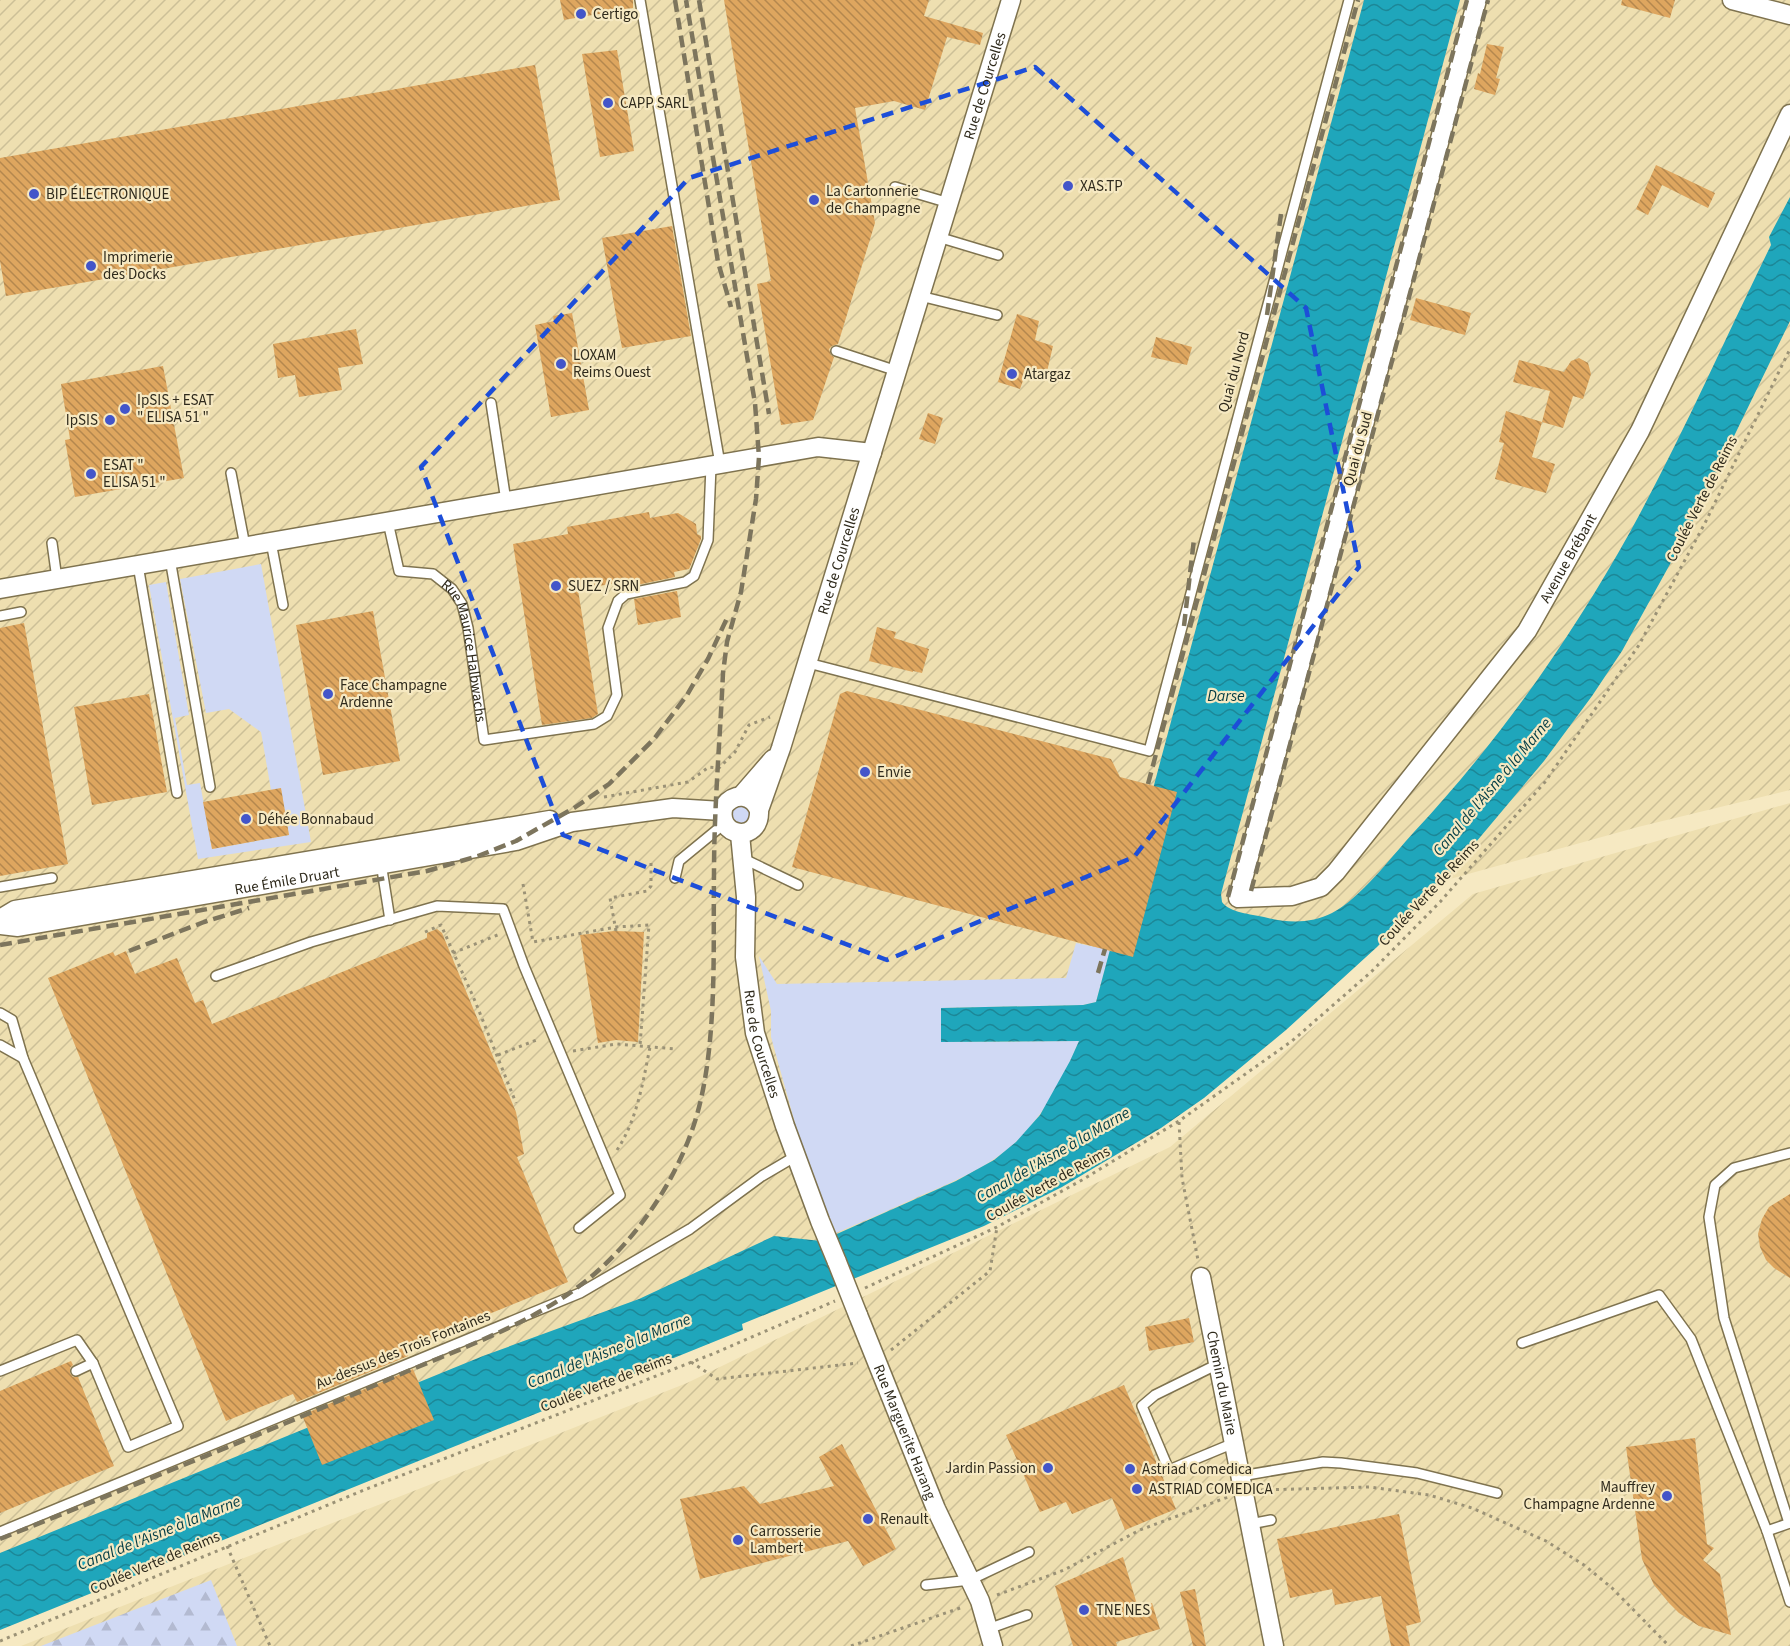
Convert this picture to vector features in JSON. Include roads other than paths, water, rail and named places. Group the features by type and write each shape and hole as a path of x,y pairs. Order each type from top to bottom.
{"street":[{"name":"Quai du Sud","path":"1238,898 1477,0"},
{"path":"1732,0 1790,15"},
{"name":"Rue de Courcelles","path":"820,1221 755,1033 745,957 746,897 740,834 754,828 759,820 759,810 782,748 1009,1"},
{"name":"Avenue Brébant","path":"1238,898 1292,896 1321,887 1336,872 1527,631 1640,431 1790,114"},
{"path":"0,589 818,447 872,453"},
{"name":"Rue de Courcelles","path":"723,818 724,806 731,799 741,796 782,748"},
{"path":"741,796 752,800 759,810"},
{"name":"Rue Émile Druart","path":"0,925 18,927 380,857 555,819 572,822 673,808 723,818"},
{"path":"723,818 734,832 740,834"},
{"name":"Rue Émile Druart","path":"0,919 15,910 380,857"},
{"name":"Rue Marguerite Harang","path":"820,1221 936,1509 980,1601 991,1638"},
{"name":"Chemin du Maire","path":"1201,1277 1274,1646"}],"lane":[{"path":"640,0 716,465"},
{"name":"Quai du Nord","path":"808,663 1149,751 1349,0"},
{"path":"895,187 949,203"},
{"path":"938,237 998,255"},
{"path":"920,296 997,315"},
{"path":"836,351 897,371"},
{"path":"491,403 506,501"},
{"name":"Rue Maurice Halbwachs","path":"388,522 399,571 433,574 452,589 462,604 468,628 484,740 594,724 607,716 617,695 608,628 618,601 626,594 685,582 694,576 708,540 716,465"},
{"path":"231,473 245,546"},
{"path":"271,542 283,605"},
{"path":"52,543 57,579"},
{"path":"170,559 210,787"},
{"path":"138,565 177,793"},
{"path":"0,616 21,612"},
{"path":"675,878 679,861 723,818"},
{"path":"380,857 390,920"},
{"path":"742,858 798,885"},
{"path":"0,887 52,878"},
{"path":"216,976 311,942 437,906 502,909 620,1195 579,1228"},
{"path":"0,1013 12,1020 23,1058 178,1426 128,1447 93,1364 77,1340 0,1371"},
{"path":"0,1045 23,1058"},
{"path":"1767,1531 1790,1523 1724,1318 1709,1218 1715,1185 1734,1168 1790,1153"},
{"name":"Au-dessus des Trois Fontaines","path":"0,1532 580,1293 690,1229 762,1176 796,1156"},
{"path":"1522,1343 1659,1295 1691,1339 1767,1531 1790,1602"},
{"path":"76,1371 93,1364"},
{"path":"1218,1364 1155,1395 1142,1406 1169,1470 1234,1443"},
{"path":"1241,1476 1323,1462 1341,1463 1417,1473 1497,1493"},
{"path":"1250,1524 1271,1520"},
{"path":"926,1585 970,1580 1029,1552"},
{"name":"Rue Marguerite Harang","path":"991,1638 1027,1615"}],"water":[{"path":"1364,0 1460,0 1221,894 1222,902 1230,909 1290,921 1316,919 1332,913 1364,888 1475,762 1557,651 1630,532 1702,390 1771,245 1769,237 1790,197 1790,321 1685,537 1622,651 1544,761 1450,873 1377,947 1286,1030 1204,1098 1161,1128 1062,1187 984,1226 742,1324 743,1330 0,1630 0,1553 483,1356 639,1299 774,1236 821,1241 956,1181 994,1160 1016,1142 1040,1115 1079,1041 941,1042 941,1008 1083,1005 1096,1002"}],"railway":[{"path":"675,0 718,262 731,307"},
{"path":"0,1539 301,1417 531,1317 578,1287 618,1252 649,1212 676,1169 695,1123 710,1044 714,958 715,823 723,673 727,642 741,592 756,499 759,457 755,403 686,0"},
{"path":"699,0 769,414"},
{"path":"1148,784 1358,0"},
{"path":"1228,897 1467,0"},
{"path":"1251,891 1488,0"},
{"path":"1267,315 1281,214"},
{"path":"1184,626 1194,539"},
{"path":"0,945 427,871 478,856 516,841 574,808 609,784 654,739 687,695 708,659 728,616"},
{"path":"129,951 204,922 249,908"},
{"path":"1098,973 1105,949"}],"place":[{"name":"Certigo","path":"581,14"},
{"name":"CAPP SARL","path":"608,103"},
{"name":"XAS.TP","path":"1068,186"},
{"name":"BIP ÉLECTRONIQUE","path":"34,194"},
{"name":"La Cartonnerie de Champagne","path":"814,200"},
{"name":"Imprimerie des Docks","path":"91,266"},
{"name":"LOXAM Reims Ouest","path":"561,364"},
{"name":"Atargaz","path":"1012,374"},
{"name":"IpSIS + ESAT \" ELISA 51 \"","path":"125,409"},
{"name":"IpSIS","path":"110,420"},
{"name":"ESAT \" ELISA 51 \"","path":"91,474"},
{"name":"SUEZ / SRN","path":"556,586"},
{"name":"Face Champagne Ardenne","path":"328,694"},
{"name":"Envie","path":"865,772"},
{"name":"Déhée Bonnabaud","path":"246,819"},
{"name":"Jardin Passion","path":"1048,1468"},
{"name":"Astriad Comedica","path":"1130,1469"},
{"name":"ASTRIAD COMEDICA","path":"1137,1489"},
{"name":"Mauffrey Champagne Ardenne","path":"1667,1496"},
{"name":"Renault","path":"868,1519"},
{"name":"Carrosserie Lambert","path":"738,1540"},
{"name":"TNE NES","path":"1084,1610"}],"water label":[{"name":"Darse","path":"1226,696"},
{"name":"Canal de l'Aisne à la Marne","path":"1492,787"},
{"name":"Canal de l'Aisne à la Marne","path":"1053,1155"},
{"name":"Canal de l'Aisne à la Marne","path":"609,1351"},
{"name":"Canal de l'Aisne à la Marne","path":"159,1533"}]}
